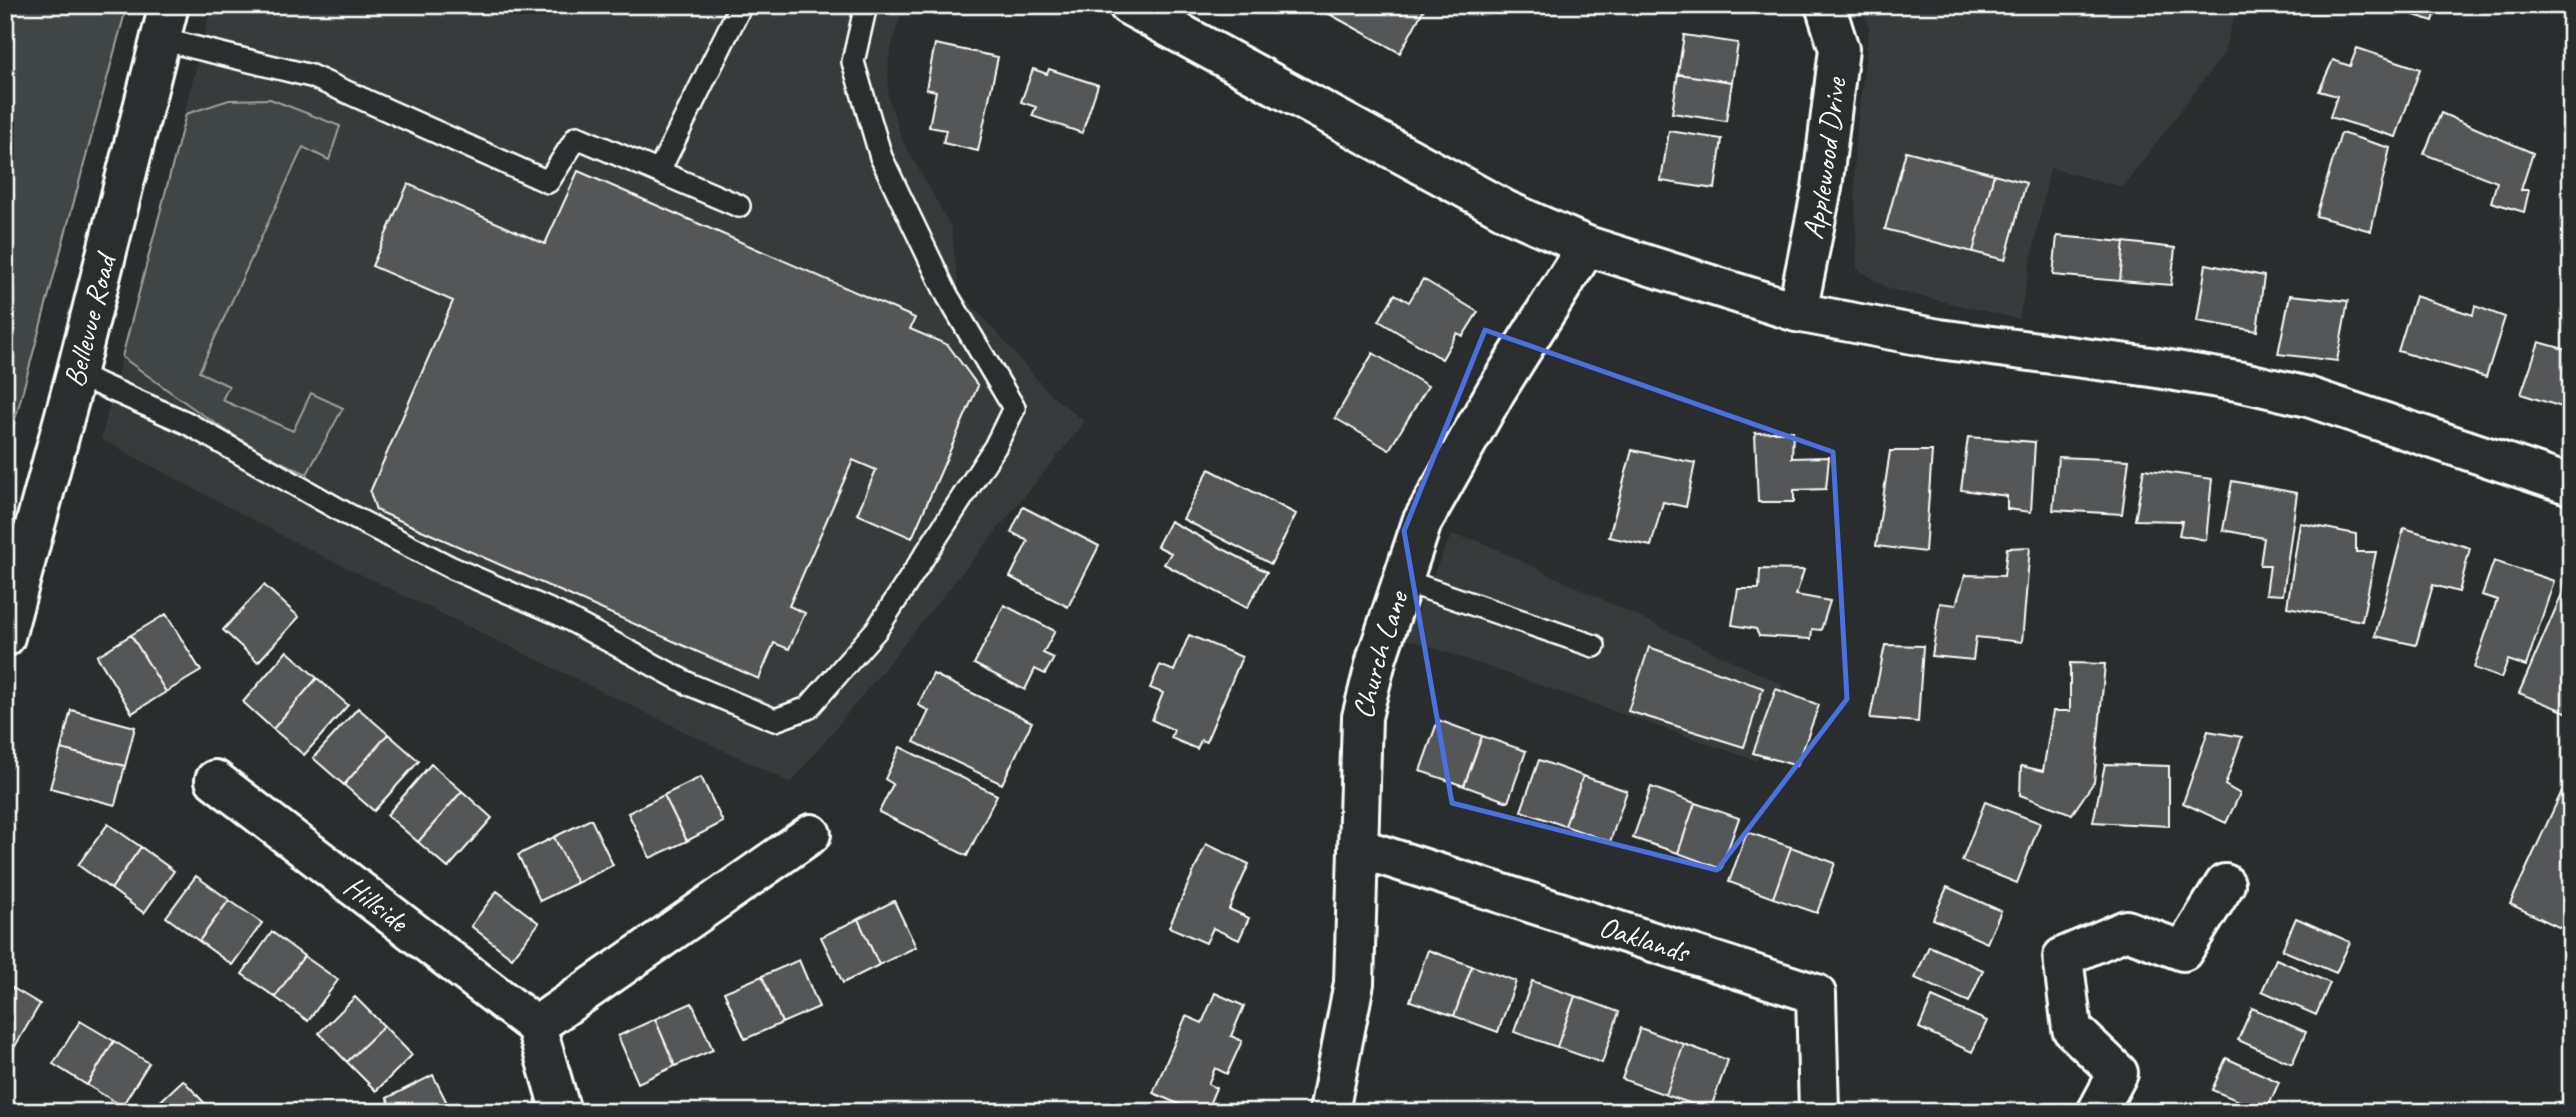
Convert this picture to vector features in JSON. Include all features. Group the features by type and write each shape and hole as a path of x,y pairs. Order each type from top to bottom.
{"street":[{"path":"1128,5 1507,211 1587,246 1797,312 1939,340 2151,367 2295,394 2571,485"},
{"name":"Applewood Drive","path":"1797,312 1822,188 1839,49 1825,5"},
{"name":"Bellevue Road","path":"5,637 76,374 164,22"},
{"name":"Church Lane","path":"1329,1112 1354,983 1362,717 1377,657 1422,522 1496,391 1587,246"},
{"name":"Hillside","path":"215,780 536,1026"},
{"path":"561,1112 536,1026 811,834"},
{"name":"Oaklands","path":"1359,848 1816,994 1819,1112"},
{"path":"2097,1112 2118,1073 2072,1029 2063,957 2126,930 2183,951 2225,884"}],"lane":[{"path":"660,171 741,5"},
{"path":"76,374 187,423 345,513 452,568 559,614 691,685 775,720 807,708 877,629 995,447 1014,408 947,295 881,157 853,62 866,5"},
{"path":"164,22 311,76 548,183 578,137 739,206"},
{"path":"1402,580 1594,646"}],"highlighted area":[{"path":"1485,330 1833,452 1847,699 1717,870 1452,803 1404,531"}],"shaded area":[{"path":"5,5 127,5 5,457"},
{"path":"212,5 903,5 889,57 888,97 903,141 951,227 959,290 1050,394 1085,422 791,783 298,544 101,439"},
{"path":"1861,5 2237,5 2224,53 2123,187 2050,168 2019,319 1889,289 1857,269 1854,151 1869,27"},
{"path":"270,99 340,126 329,160 303,147 199,372 229,386 222,400 293,431 311,393 343,408 307,474 235,436 122,357 186,114 229,100"},
{"path":"1451,535 1477,540 1783,685 1757,761 1405,638"}],"building":[{"path":"1313,5 1421,5 1425,7 1400,53"},
{"path":"2382,5 2438,5 2433,21"},
{"path":"1684,35 1738,43 1732,82 1678,74"},
{"path":"935,44 998,57 978,151 943,143 946,130 929,127 936,91 926,89"},
{"path":"2357,48 2420,69 2396,137 2330,117 2337,96 2319,91 2333,60 2350,66"},
{"path":"1033,69 1047,74 1049,69 1098,85 1082,133 1032,116 1036,107 1021,102"},
{"path":"1678,74 1732,82 1726,121 1672,113"},
{"path":"2441,113 2533,153 2521,190 2529,190 2524,212 2491,202 2497,182 2424,154"},
{"path":"1669,131 1722,139 1715,189 1661,181"},
{"path":"2341,133 2390,148 2371,231 2316,216"},
{"path":"1906,151 1994,174 1973,252 1885,229"},
{"path":"578,171 915,318 910,329 948,345 978,386 912,538 857,514 876,470 853,460 789,606 805,613 789,649 774,643 759,679 376,510 370,492 453,301 372,266 408,184 545,244"},
{"path":"1994,174 2026,183 2005,260 1973,252"},
{"path":"2057,236 2124,242 2120,281 2053,275"},
{"path":"2124,242 2175,248 2171,285 2120,281"},
{"path":"2206,264 2264,276 2257,331 2197,321"},
{"path":"1423,279 1478,312 1463,336 1457,333 1442,359 1379,321 1395,294 1409,302"},
{"path":"2290,295 2348,301 2337,361 2278,354"},
{"path":"2415,296 2473,315 2475,306 2505,317 2486,377 2398,351"},
{"path":"2539,342 2571,351 2571,410 2521,394"},
{"path":"1373,353 1428,386 1389,450 1335,418"},
{"path":"1793,431 1792,458 1829,457 1826,489 1794,490 1794,502 1758,502 1755,433"},
{"path":"1968,437 2035,442 2031,512 2007,509 2007,496 1961,490"},
{"path":"1632,450 1695,463 1686,507 1663,502 1651,546 1609,537"},
{"path":"1890,451 1932,451 1925,552 1876,546"},
{"path":"2058,457 2129,460 2122,514 2053,510"},
{"path":"1209,469 1296,514 1271,564 1183,519"},
{"path":"2144,469 2212,479 2206,540 2179,535 2182,521 2135,520"},
{"path":"2232,481 2297,493 2283,595 2266,594 2270,565 2260,565 2264,538 2223,530"},
{"path":"1023,507 1099,546 1068,607 1010,577 1028,541 1011,532"},
{"path":"1170,521 1267,572 1247,608 1164,564 1171,553 1157,546"},
{"path":"2300,523 2356,534 2356,552 2376,552 2362,621 2287,607"},
{"path":"2404,528 2470,548 2459,592 2433,585 2416,645 2375,636"},
{"path":"2030,547 2022,642 1976,637 1973,660 1932,656 1940,603 1956,605 1965,575 2004,576 2007,548"},
{"path":"2494,561 2554,581 2526,666 2508,660 2501,678 2474,668 2497,600 2482,595"},
{"path":"1760,569 1804,570 1796,595 1830,601 1821,630 1812,629 1811,639 1759,636 1756,629 1732,625 1738,589 1759,589"},
{"path":"264,585 299,617 258,662 223,630"},
{"path":"2565,587 2571,589 2571,714 2519,693"},
{"path":"1004,605 1055,631 1043,653 1054,658 1045,674 1035,669 1025,690 974,664"},
{"path":"166,614 201,671 166,692 131,635"},
{"path":"131,635 166,692 132,713 97,656"},
{"path":"1189,635 1242,657 1206,742 1201,740 1197,749 1171,738 1174,730 1152,720 1163,693 1150,688 1160,665 1174,671"},
{"path":"1885,645 1923,646 1918,722 1870,718"},
{"path":"1649,647 1763,688 1744,747 1628,711"},
{"path":"287,651 317,678 273,729 243,702"},
{"path":"2070,663 2105,664 2094,782 2072,814 2020,795 2021,766 2043,771 2053,711 2070,711"},
{"path":"933,674 1032,722 1002,784 914,742 929,711 918,705"},
{"path":"317,678 348,705 304,755 273,729"},
{"path":"1776,689 1819,705 1797,766 1753,753"},
{"path":"358,708 388,734 344,785 313,758"},
{"path":"71,710 135,727 125,766 61,749"},
{"path":"1438,720 1482,736 1464,786 1420,771"},
{"path":"2208,731 2242,737 2225,785 2240,794 2226,823 2183,803"},
{"path":"388,734 419,761 374,811 344,785"},
{"path":"1482,736 1526,751 1508,802 1464,786"},
{"path":"900,747 997,795 967,856 879,812 893,784 885,779"},
{"path":"61,749 125,766 115,805 50,788"},
{"path":"1539,760 1583,776 1565,826 1521,811"},
{"path":"431,764 462,791 418,842 387,815"},
{"path":"2105,764 2169,766 2169,826 2093,822"},
{"path":"1583,776 1627,791 1610,842 1565,826"},
{"path":"701,777 723,822 687,841 664,795"},
{"path":"1651,787 1695,803 1678,853 1633,838"},
{"path":"462,791 492,818 448,868 418,842"},
{"path":"2562,791 2571,795 2571,933 2510,904"},
{"path":"664,795 687,841 650,858 628,813"},
{"path":"1985,802 2040,823 2017,883 1962,861"},
{"path":"1695,803 1739,818 1721,869 1678,853"},
{"path":"591,819 613,865 577,883 554,837"},
{"path":"108,824 141,847 111,889 78,865"},
{"path":"1747,832 1791,847 1773,898 1729,882"},
{"path":"554,837 577,883 540,901 518,855"},
{"path":"1206,844 1249,864 1229,909 1249,918 1239,940 1213,928 1206,943 1169,927"},
{"path":"141,847 174,871 144,913 111,889"},
{"path":"1791,847 1835,863 1817,913 1773,898"},
{"path":"196,876 229,900 199,941 166,917"},
{"path":"1947,887 2001,911 1987,943 1933,919"},
{"path":"497,891 539,923 512,958 471,926"},
{"path":"229,900 262,923 232,965 199,941"},
{"path":"894,901 916,947 879,965 858,919"},
{"path":"2296,918 2350,942 2336,973 2282,950"},
{"path":"858,919 879,965 843,983 821,937"},
{"path":"272,932 304,956 275,997 242,974"},
{"path":"1929,946 1983,970 1969,1002 1915,978"},
{"path":"1428,950 1472,966 1454,1016 1410,1001"},
{"path":"304,956 338,980 308,1021 275,997"},
{"path":"2276,959 2330,983 2316,1015 2262,991"},
{"path":"799,960 819,1007 782,1023 762,976"},
{"path":"1472,966 1516,981 1498,1032 1454,1016"},
{"path":"762,976 782,1023 745,1039 724,992"},
{"path":"1532,981 1575,996 1557,1047 1514,1032"},
{"path":"6,984 40,1004 14,1048 5,1043"},
{"path":"1215,993 1244,1006 1231,1036 1242,1041 1227,1074 1215,1068 1208,1084 1216,1088 1206,1112 1197,1112 1153,1093 1186,1016 1202,1023"},
{"path":"1575,996 1619,1012 1602,1063 1557,1047"},
{"path":"355,997 384,1026 347,1062 319,1033"},
{"path":"1932,997 1987,1021 1972,1052 1919,1028"},
{"path":"692,1003 713,1050 675,1066 655,1019"},
{"path":"2252,1008 2306,1032 2292,1064 2238,1040"},
{"path":"655,1019 675,1066 638,1083 618,1036"},
{"path":"80,1021 114,1041 87,1085 53,1064"},
{"path":"384,1026 412,1055 376,1091 347,1062"},
{"path":"1640,1028 1684,1044 1666,1095 1622,1079"},
{"path":"114,1041 149,1063 122,1106 87,1085"},
{"path":"1684,1044 1728,1060 1710,1110 1666,1095"},
{"path":"2226,1058 2279,1082 2266,1112 2212,1090"},
{"path":"433,1075 451,1111 394,1112 387,1098"},
{"path":"183,1080 210,1109 207,1112 149,1112"}]}
